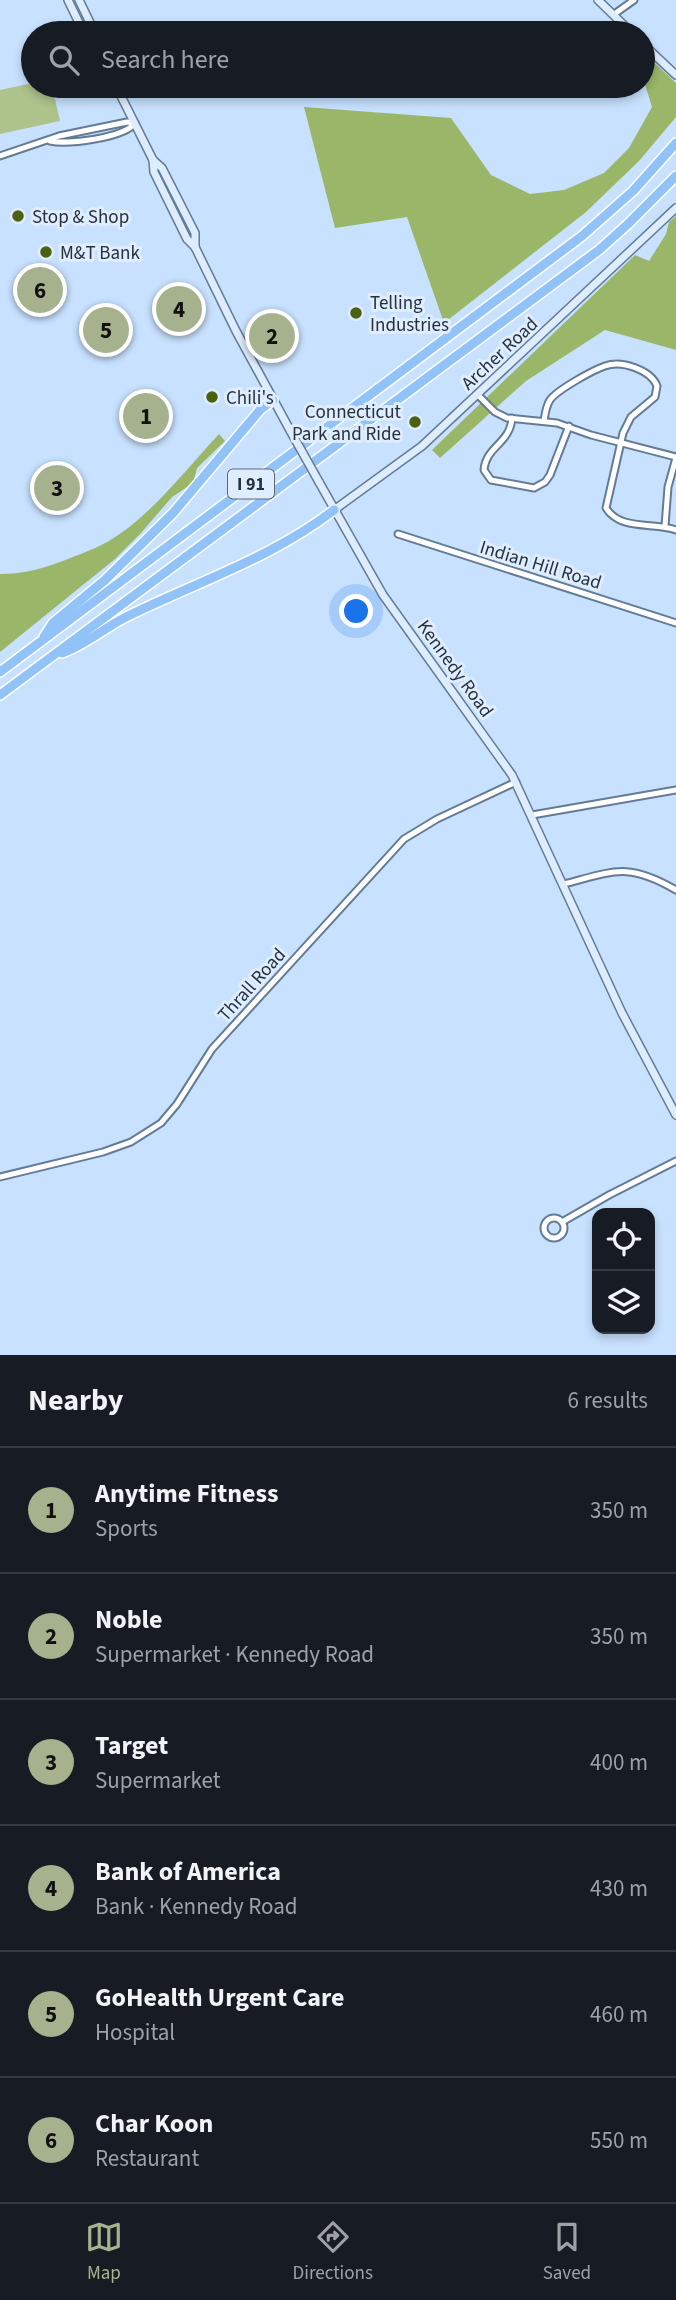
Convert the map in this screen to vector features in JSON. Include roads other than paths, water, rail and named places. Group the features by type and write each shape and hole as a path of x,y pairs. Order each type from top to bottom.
{"highway":[{"name":"I 91","path":"0,672 570,246 622,202 676,143"},
{"name":"I 91","path":"0,695 599,250 676,176"},
{"path":"42,640 53,623 99,585 173,513 260,410 273,400"},
{"path":"53,655 75,648 137,611 263,555 334,510"}],"street":[{"path":"68,0 78,21"},
{"path":"79,0 89,21"},
{"path":"598,0 619,21"},
{"path":"613,15 635,0"},
{"path":"81,21 87,17"},
{"path":"655,54 675,72"},
{"name":"Kennedy Road","path":"124,98 153,160 154,172 187,239 195,247 273,400 334,510 383,595 492,744 516,782 622,1013 676,1115"},
{"path":"0,156 26,146 50,141 64,142 128,131 135,123"},
{"name":"Archer Road","path":"334,510 411,456 676,208"},
{"path":"544,421 551,399 563,389 605,366 635,368 653,377 657,386 655,397 631,417 623,433 606,508 611,516 623,521 665,526 676,530"},
{"path":"478,395 495,412 512,418 569,426 592,435 676,457 668,487 665,526"},
{"path":"512,418 508,435 488,454 484,470 491,480 534,488 545,482 550,475 569,426"},
{"name":"Indian Hill Road","path":"398,534 676,623"},
{"name":"Thrall Road","path":"0,1177 103,1152 131,1142 161,1123 177,1104 212,1049 396,847 427,824 516,782"},
{"path":"531,815 676,790"},
{"path":"564,884 611,871 626,871 642,874 676,890"},
{"path":"562,1223 609,1195 676,1161"}],"place":[{"name":"Stop & Shop","path":"18,216"},
{"name":"M&T Bank","path":"46,252"},
{"name":"Char Koon","path":"40,290"},
{"name":"Bank of America","path":"179,309"},
{"name":"Telling Industries","path":"356,313"},
{"name":"GoHealth Urgent Care","path":"106,330"},
{"name":"Noble","path":"272,336"},
{"name":"Chili's","path":"212,397"},
{"name":"Anytime Fitness","path":"146,416"},
{"name":"Connecticut Park and Ride","path":"415,422"},
{"name":"Target","path":"57,488"}]}
